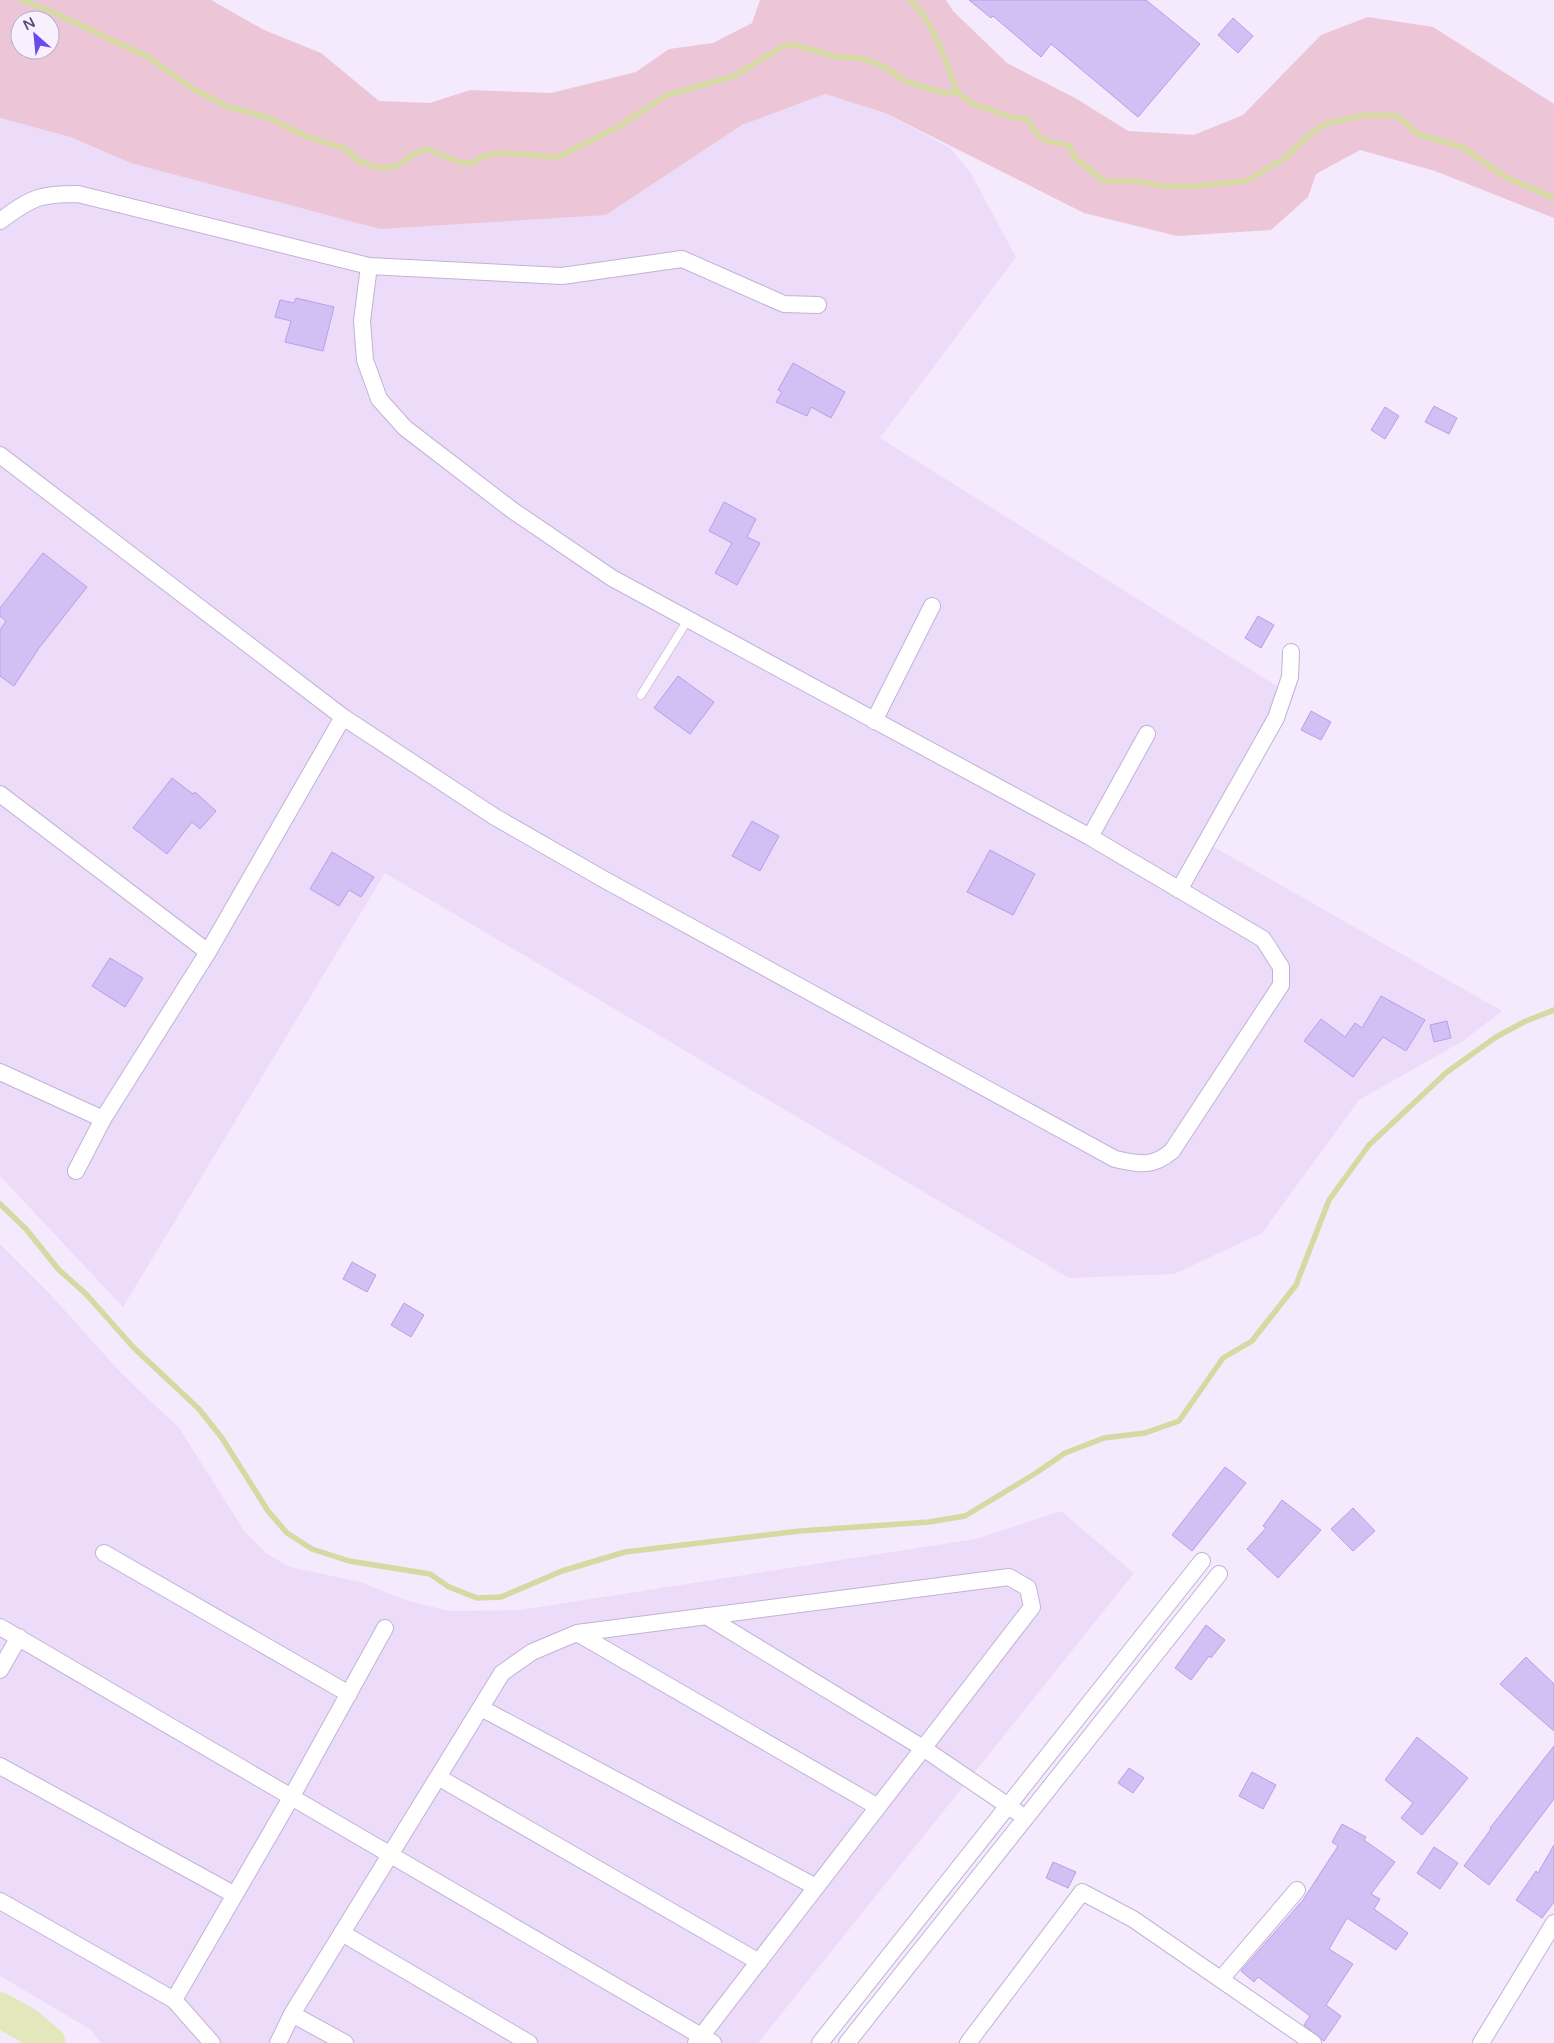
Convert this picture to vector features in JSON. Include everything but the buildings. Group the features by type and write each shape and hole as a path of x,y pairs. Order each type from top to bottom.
{"street":[{"path":"0,221 28,200 54,194 78,194 369,266 562,276 682,259 784,304 818,305"},
{"path":"0,455 343,717 495,817 605,880 1115,1159 1142,1165 1161,1160 1172,1151 1281,985 1281,967 1263,939 1090,837 689,618 612,578 512,510 405,428 379,399 365,360 362,321 369,266"},
{"path":"874,720 932,606"},
{"path":"1180,890 1276,718 1290,677 1292,652"},
{"path":"76,1172 103,1119 208,952 343,717"},
{"path":"1090,837 1147,734"},
{"path":"0,794 208,952"},
{"path":"0,1072 103,1119"},
{"path":"104,1553 349,1694"},
{"path":"820,2043 1202,1561"},
{"path":"847,2043 1219,1574"},
{"path":"0,1627 391,1854 704,2041 759,1962 1032,1607 1028,1588 1009,1577 706,1616 577,1633 532,1652 502,1673 481,1708 438,1777 391,1854 292,2014 278,2043"},
{"path":"706,1616 923,1748 1025,1818"},
{"path":"174,2000 292,1796 384,1628"},
{"path":"577,1633 878,1808"},
{"path":"0,1670 19,1637"},
{"path":"481,1708 816,1887"},
{"path":"0,1766 235,1894"},
{"path":"438,1777 759,1962"},
{"path":"1221,1979 1297,1890"},
{"path":"968,2043 1082,1892 1133,1919 1314,2043"},
{"path":"0,1901 174,2000 212,2043"},
{"path":"1481,2043 1554,1923"},
{"path":"342,1933 529,2043"},
{"path":"292,2014 345,2043"}],"lane":[{"path":"641,695 689,618"}],"shaded area":[{"path":"0,0 211,0 264,30 321,53 379,101 430,103 470,90 551,93 636,72 669,49 713,43 752,23 760,0 946,0 953,11 1007,63 1077,99 1128,131 1194,135 1243,115 1321,35 1368,17 1433,27 1554,104 1554,218 1435,171 1360,150 1316,174 1308,197 1271,230 1177,236 1084,213 885,113 825,94 742,125 606,215 380,229 131,163 70,137 0,118"},
{"path":"825,94 885,113 950,148 970,172 1016,257 880,438 1291,695 1205,842 1502,1011 1463,1041 1359,1100 1262,1233 1174,1274 1069,1278 385,873 123,1307 0,1176 0,118 70,137 131,163 606,215 742,125"},
{"path":"0,1244 50,1294 121,1373 179,1428 245,1532 267,1554 290,1567 360,1582 405,1600 449,1611 520,1610 976,1539 1061,1511 1134,1573 758,2043 101,2043 90,2029 0,1976"}],"waterway":[{"path":"21,0 48,10 148,57 192,88 228,107 266,117 308,137 346,149 358,161 378,168 396,167 414,154 427,149 459,162 472,163 484,156 502,153 558,157 618,127 665,96 734,76 782,47 791,44 837,57 860,58 881,65 907,82 941,92 958,93 973,104 1014,118 1026,118 1042,138 1070,146 1074,157 1104,181 1136,181 1165,186 1197,186 1246,181 1285,158 1310,134 1325,124 1365,115 1398,116 1417,134 1462,147 1507,178 1554,198"},
{"path":"910,0 927,21 933,32 958,93"},
{"path":"0,1204 26,1229 59,1270 86,1294 134,1348 199,1409 222,1438 268,1511 287,1533 312,1549 349,1561 430,1574 449,1587 477,1598 501,1597 562,1571 625,1552 800,1531 929,1522 965,1516 1065,1453 1104,1438 1145,1433 1179,1421 1223,1358 1252,1341 1296,1285 1329,1200 1369,1145 1447,1072 1496,1037 1526,1021 1554,1010"},
{"path":"0,2010 27,2025 48,2043"}]}
